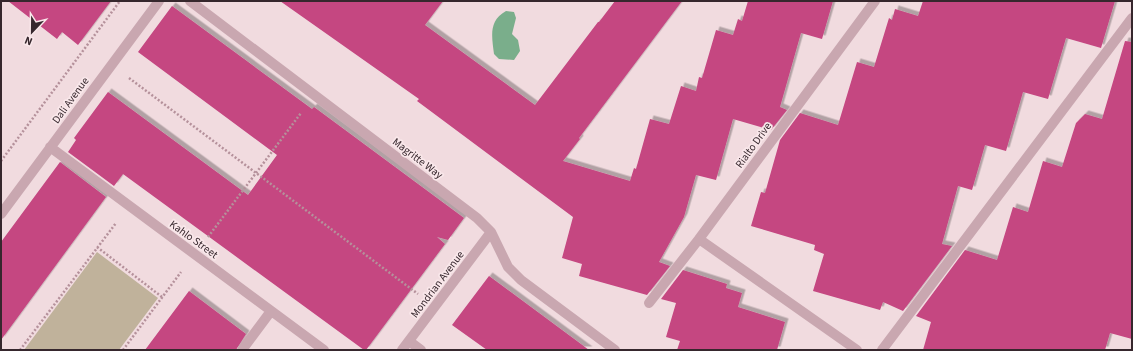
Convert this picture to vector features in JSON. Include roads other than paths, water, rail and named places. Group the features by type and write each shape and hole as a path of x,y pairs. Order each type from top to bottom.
{"street":[{"name":"Dali Avenue","path":"1,214 159,1"},
{"name":"Magritte Way","path":"190,1 477,218 491,232 508,267 521,280 615,350"},
{"name":"Rialto Drive","path":"649,303 699,239 875,1"},
{"path":"882,350 1132,18"},
{"name":"Kahlo Street","path":"50,147 324,350"},
{"name":"Mondrian Avenue","path":"402,350 491,232"},
{"path":"699,239 857,350"},
{"path":"242,350 271,311"},
{"path":"409,341 421,350"}]}
